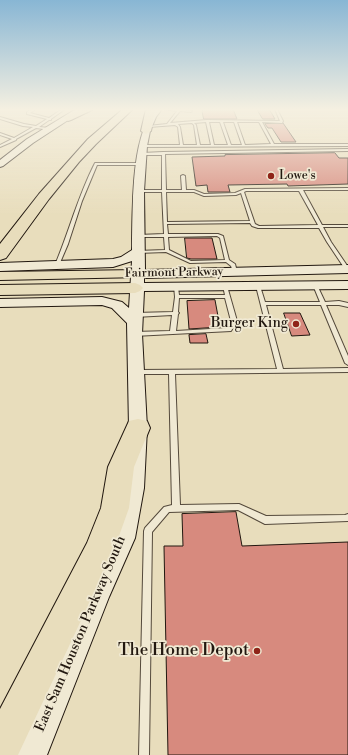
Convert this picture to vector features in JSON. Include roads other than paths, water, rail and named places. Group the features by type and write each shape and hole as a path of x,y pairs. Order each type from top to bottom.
{"highway":[{"path":"17,212 60,162 81,144"},
{"path":"2,252 32,211 72,161 90,144"},
{"path":"0,750 99,550 115,508 121,468 138,428"}],"main road":[{"path":"0,164 26,144"},
{"name":"East Sam Houston Parkway South","path":"31,755 98,592 123,538 133,488 138,428 135,323 138,281 137,252 139,191 144,144"},
{"path":"0,267 113,263 125,260 137,252"},
{"name":"Fairmont Parkway","path":"0,290 138,281 191,267 235,272 348,271"},
{"path":"274,286 338,279 348,271"},
{"name":"Fairmont Parkway","path":"0,276 138,281 177,292 226,291 258,286 348,284"},
{"path":"0,303 102,301 117,305 135,323"}],"lane":[{"path":"143,150 182,146 348,145"},
{"path":"143,150 163,153 348,150"},
{"path":"163,153 167,251"},
{"path":"57,265 66,244 80,201 96,164 141,164"},
{"path":"183,176 184,191"},
{"path":"300,189 320,226 348,271"},
{"path":"139,191 194,191 204,195 236,194 245,190 348,189"},
{"path":"242,192 253,225 258,227 348,226"},
{"path":"165,223 252,222"},
{"path":"138,236 218,235 222,237 227,261"},
{"path":"137,252 167,251 191,267 227,261 233,265 235,272"},
{"path":"315,285 348,363"},
{"path":"258,286 281,371"},
{"path":"135,323 173,331 229,330 234,322 226,291"},
{"path":"173,331 177,292"},
{"path":"263,304 348,305"},
{"path":"135,323 176,313"},
{"path":"137,372 348,370"},
{"path":"172,372 176,508"},
{"path":"144,755 148,532 167,509 239,507 265,520 348,517"}],"place":[{"name":"Lowe's","path":"271,176"},
{"name":"Burger King","path":"296,324"},
{"name":"The Home Depot","path":"257,651"}]}
